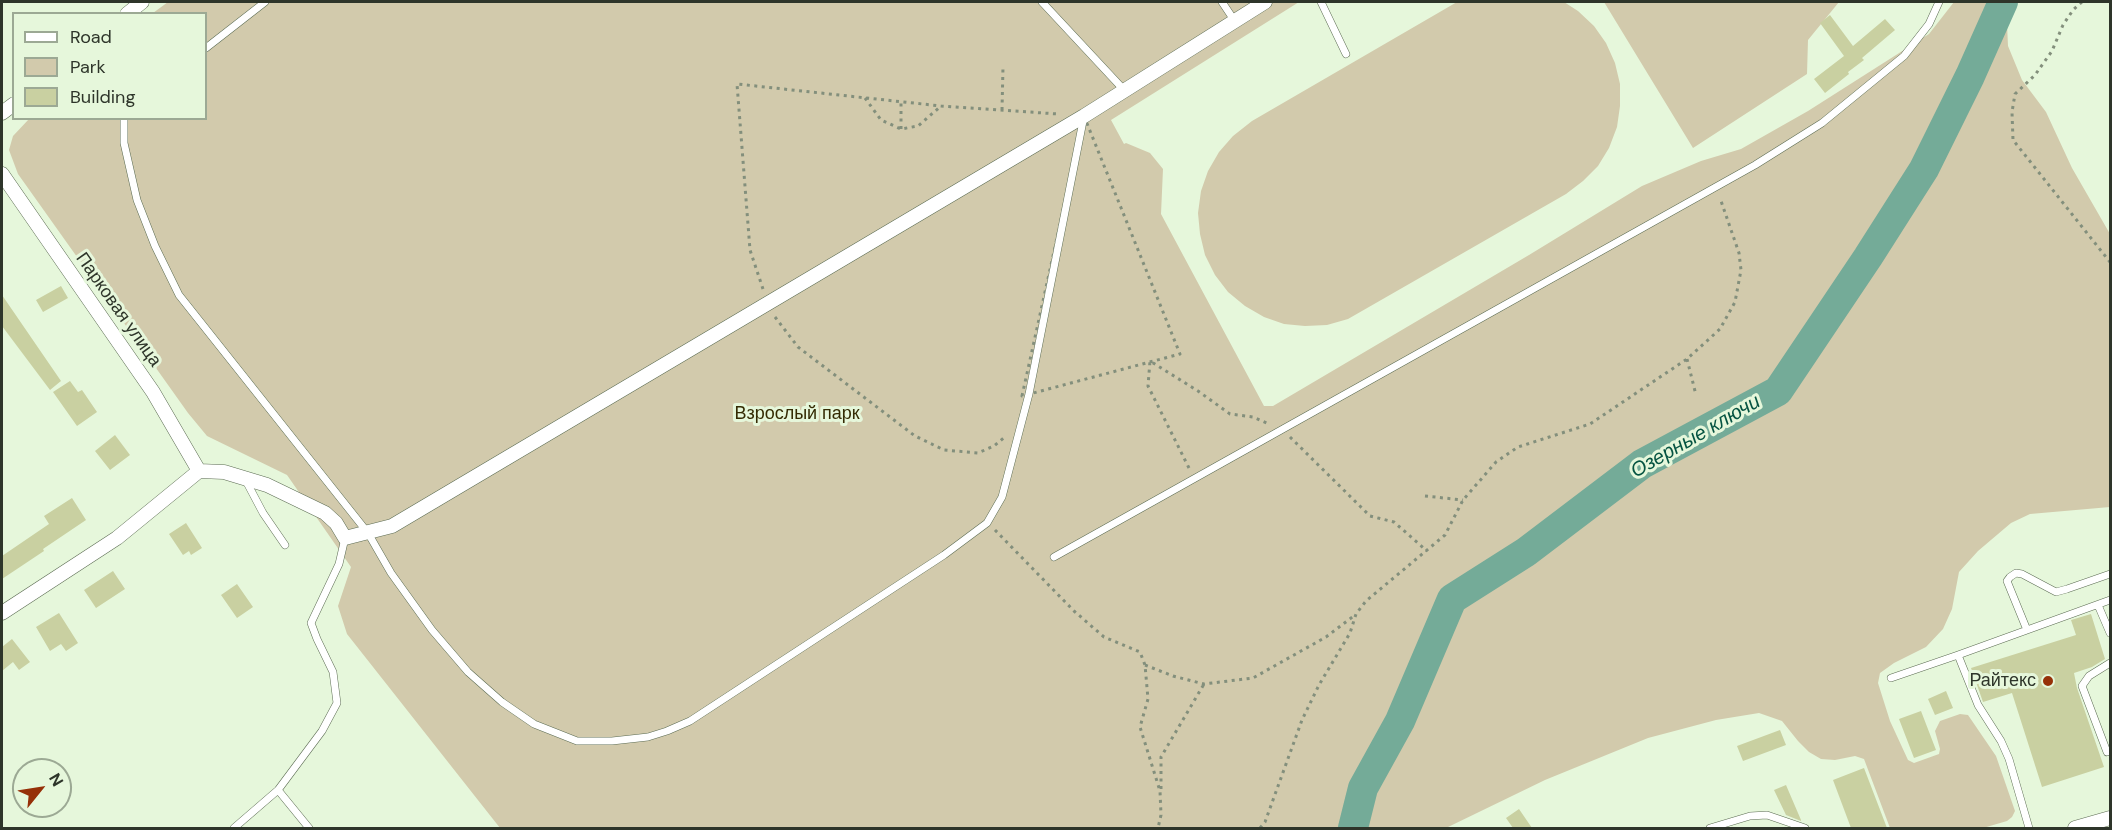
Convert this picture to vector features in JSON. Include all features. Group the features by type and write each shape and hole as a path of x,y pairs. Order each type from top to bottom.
{"street":[{"path":"130,12 142,2"},
{"path":"2,613 117,538 199,471 224,472 267,485 325,513 336,523 345,538 392,526 1084,116 1265,2"},
{"name":"Парковая улица","path":"2,174 153,392 199,471"},
{"path":"2075,828 2095,826 2110,818"}],"lane":[{"path":"207,47 265,2"},
{"path":"1042,2 1124,90"},
{"path":"1222,2 1234,20"},
{"path":"1321,2 1346,54"},
{"path":"1054,557 1755,165 1822,123 1904,57 1929,24 1939,2"},
{"path":"124,120 124,143 136,200 178,296 368,533 391,573 432,630 468,672 502,702 534,724 577,741 612,741 648,737 690,721 944,555 987,523 1002,497 1084,116"},
{"path":"244,477 263,513 285,545"},
{"path":"234,828 278,790 322,731 337,703 333,672 316,639 311,622 339,564 345,538"},
{"path":"2027,630 2007,581 2010,577 2016,573 2022,574 2056,592 2110,574"},
{"path":"1891,678 2110,600"},
{"path":"2098,605 2110,633"},
{"path":"1958,655 1978,705 2005,750 2029,828"},
{"path":"2107,752 2082,686 2089,676 2110,663"},
{"path":"278,790 309,828"},
{"path":"1710,828 1750,816 1767,815 1805,828"}],"path":[{"path":"2082,2 2073,10 2063,25 2052,51 2035,75 2015,94 2012,112 2013,140 2110,262"},
{"path":"1002,110 1003,68"},
{"path":"1008,434 994,446 978,453 944,450 915,436 798,347 778,322 767,303 750,250 737,84 865,99 1084,116 1180,354 1025,395 1019,406"},
{"path":"865,99 881,120 901,129 918,126 941,106"},
{"path":"901,101 901,129"},
{"path":"1145,665 1173,676 1204,684 1253,678 1326,638 1445,535 1463,500 1496,462 1518,447 1590,424 1687,359 1720,329 1735,302 1741,270 1740,253 1727,222 1717,185"},
{"path":"1687,359 1696,395"},
{"path":"1425,496 1463,500"},
{"path":"987,523 1074,611 1104,637 1140,652 1145,665 1148,699 1140,727 1160,791"},
{"path":"1260,828 1265,822 1302,720 1350,633 1356,614"},
{"path":"1158,828 1161,815 1161,757 1204,684"}],"green space":[{"name":"Взрослый парк","path":"168,2 1299,2 1111,120 1124,144 1150,153 1163,169 1161,214 1264,406 1273,406 1642,186 1701,161 1741,149 1808,111 1929,34 1954,2 2006,2 2008,46 2022,80 2046,112 2072,168 2110,234 2110,507 2030,514 2011,523 1978,551 1959,572 1952,609 1943,629 1926,647 1894,663 1880,673 1878,683 1890,721 1908,760 1914,763 1939,754 1940,749 1935,731 1940,721 1960,714 1968,715 1996,756 2015,811 2007,821 1983,828 1890,828 1864,759 1855,756 1835,760 1821,759 1809,752 1782,721 1759,713 1716,720 1648,738 1545,780 1446,828 500,828 347,634 338,606 351,567 287,475 207,436 188,413 18,174 9,150 13,136 28,120 207,120 207,12 154,12"},
{"path":"1457,2 1564,2 1594,26 1606,43 1615,63 1620,84 1617,127 1609,148 1598,166 1566,194 1348,319 1327,325 1284,324 1264,317 1245,306 1228,292 1215,275 1205,255 1200,234 1198,213 1201,191 1208,171 1219,152 1233,136 1252,121"},
{"path":"1604,2 1839,2 1808,40 1807,74 1693,148"}],"building":[{"path":"1830,15 1853,46 1885,19 1895,30 1862,58 1864,60 1848,72 1849,74 1825,93 1814,79 1844,56 1820,23"},
{"path":"61,286 68,298 43,312 36,300"},
{"path":"2,295 61,381 50,390 2,326"},
{"path":"70,381 78,392 82,390 97,412 77,426 53,392"},
{"path":"115,435 130,455 110,470 95,451"},
{"path":"72,498 86,520 2,579 2,556 49,524 44,516"},
{"path":"186,523 202,548 191,555 189,551 183,555 169,534"},
{"path":"113,571 125,589 96,608 84,590"},
{"path":"237,584 253,607 237,618 221,595"},
{"path":"59,613 78,643 66,651 61,644 50,651 36,627"},
{"path":"2091,614 2105,659 2092,667 2074,673 2104,767 2042,787 2012,693 1983,702 1971,668 2076,635 2071,620"},
{"path":"12,639 30,662 19,670 13,662 2,671 2,647"},
{"path":"1946,691 1953,708 1935,715 1928,699"},
{"path":"1921,711 1936,750 1914,758 1899,719"},
{"path":"1780,730 1786,745 1743,761 1737,746"},
{"path":"1864,768 1887,828 1851,828 1833,780"},
{"path":"1786,785 1801,821 1786,815 1774,790"},
{"path":"1519,809 1532,828 1513,828 1506,818"}],"waterway":[{"name":"Озерные ключи","path":"1353,828 1363,788 1400,721 1452,599 1526,552 1642,464 1778,391 1924,169 1970,76 2003,2"}],"place":[{"name":"Райтекс","path":"2048,681"}]}
